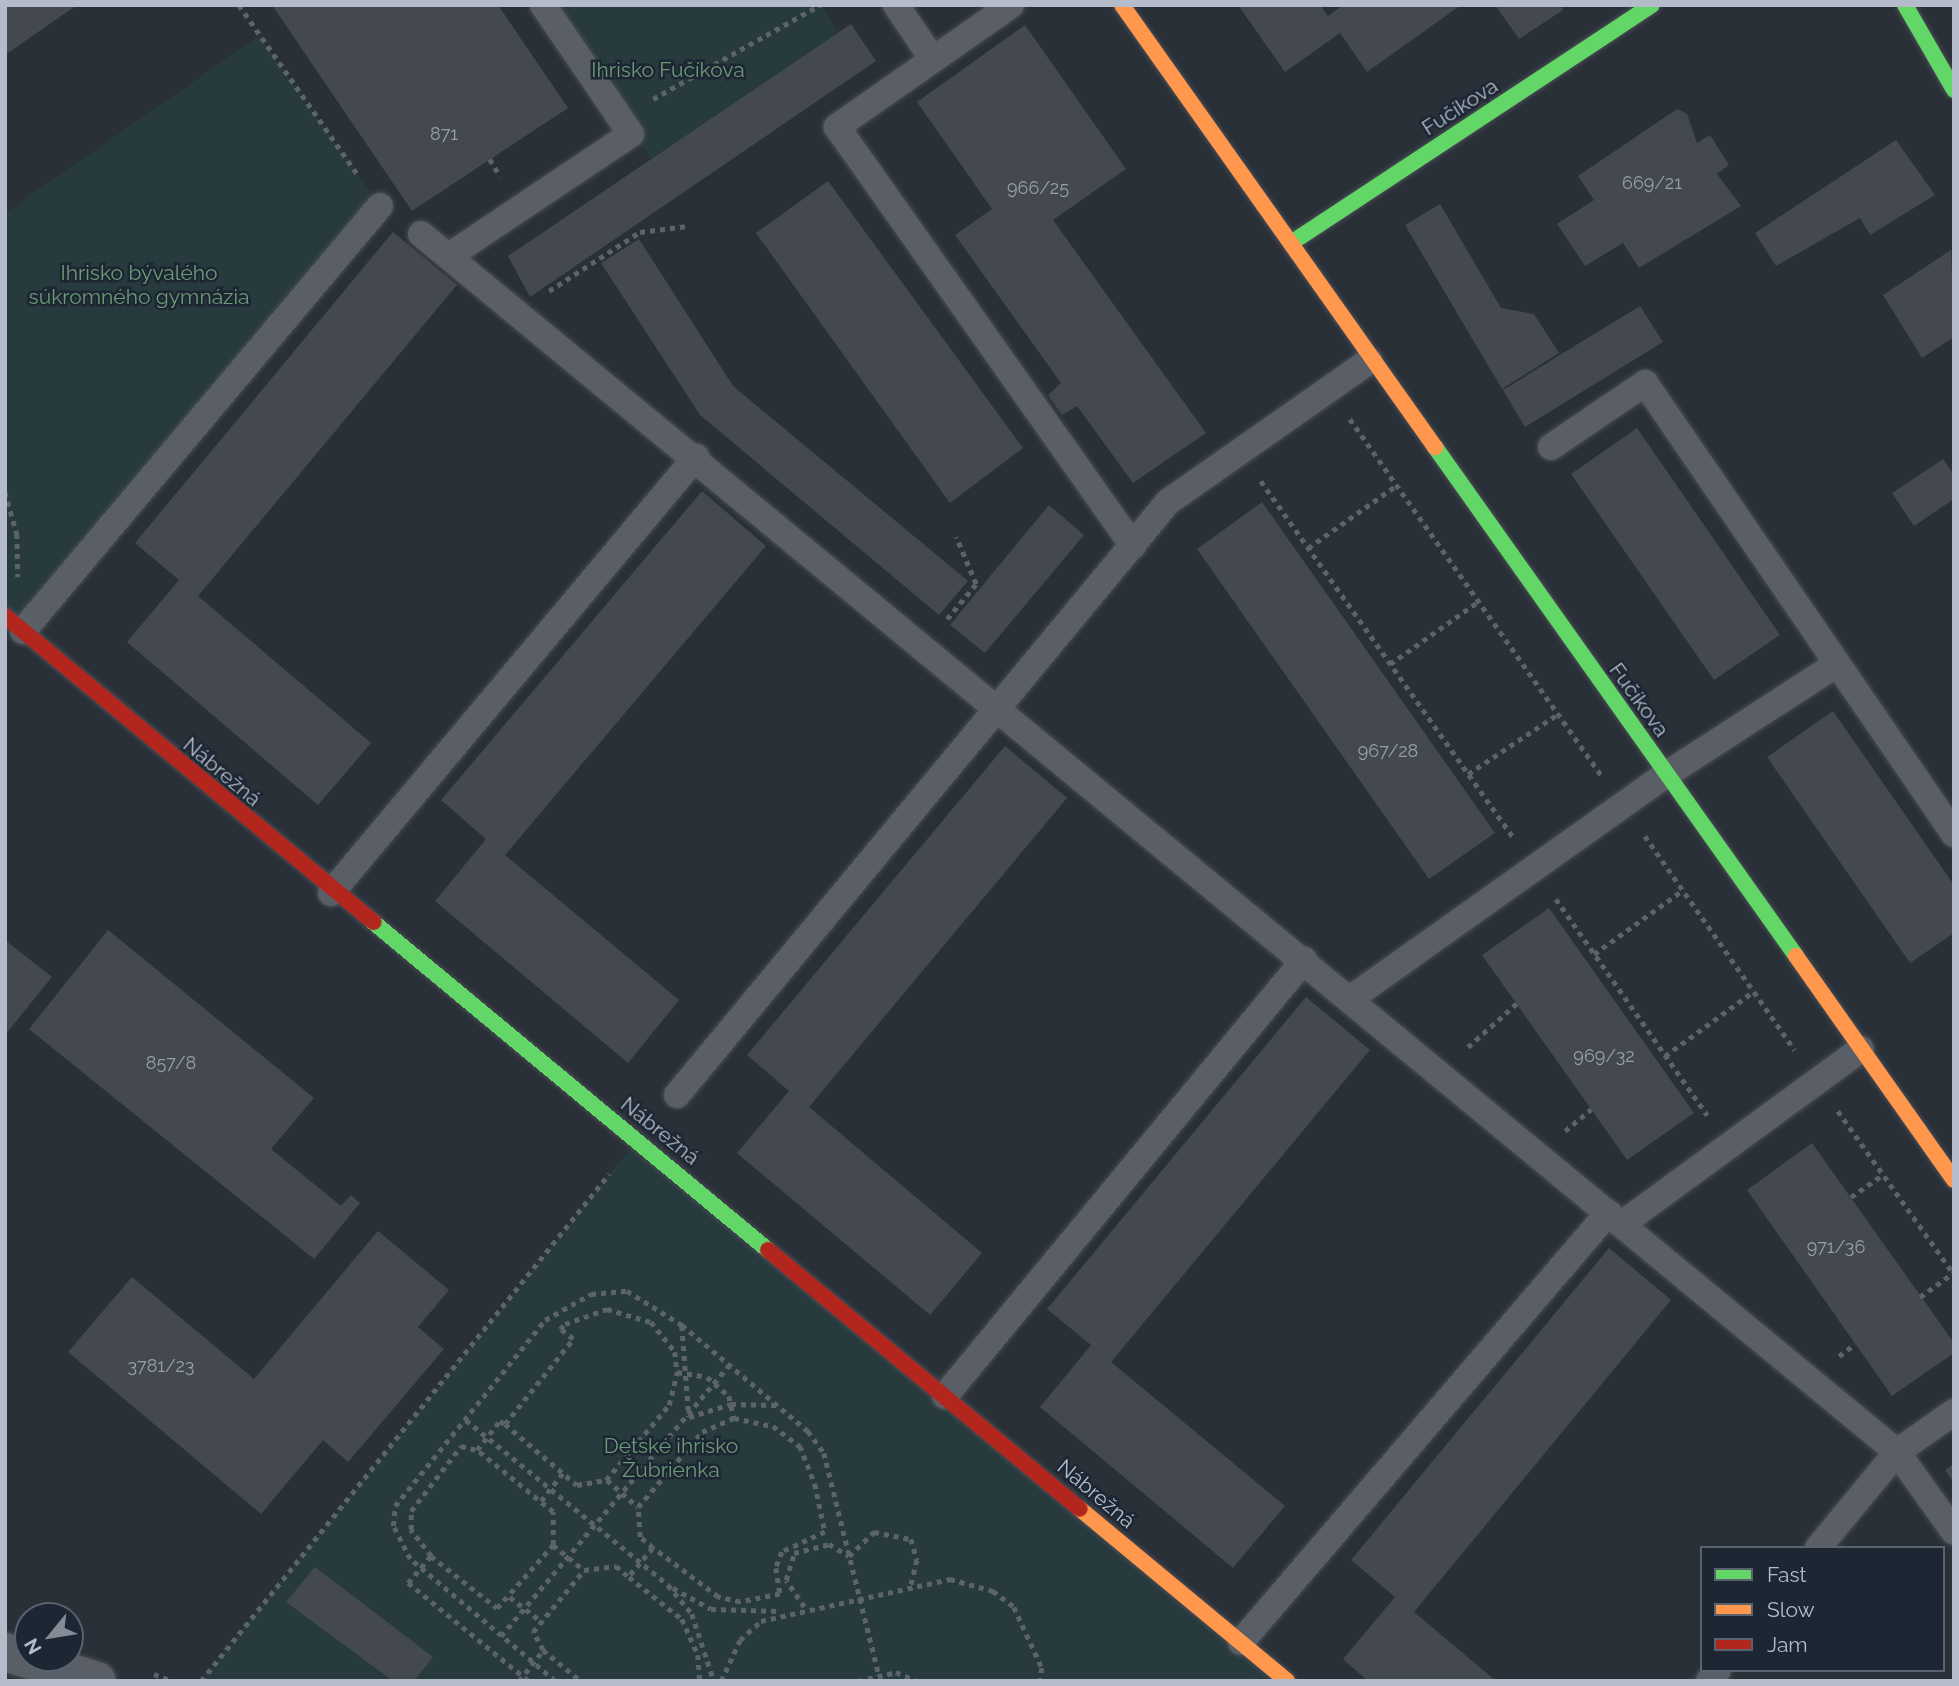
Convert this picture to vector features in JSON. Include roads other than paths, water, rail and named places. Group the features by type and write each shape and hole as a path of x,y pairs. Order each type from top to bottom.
{"street":[{"name":"Fučíkova","path":"1122,5 1291,243 1369,361 1667,774 1954,1180"},
{"name":"Fučíkova","path":"1291,243 1652,5"},
{"path":"1905,5 1954,90"},
{"name":"Nábrežná","path":"14,624 331,893 945,1396 1287,1681"},
{"path":"5,1652 97,1681"}],"lane":[{"path":"450,256 631,134 543,5"},
{"path":"896,5 933,60"},
{"path":"1012,5 837,127 1133,546"},
{"path":"14,624 380,206"},
{"path":"421,234 696,457 1897,1452 1954,1532"},
{"path":"677,1095 1001,709 1168,502 1369,361"},
{"path":"1551,447 1645,383 1954,834"},
{"path":"331,893 696,457"},
{"path":"1350,999 1667,774 1837,664"},
{"path":"945,1396 1304,960"},
{"path":"1241,1642 1615,1219 1728,1146 1861,1049"},
{"path":"1820,1546 1897,1452 1954,1412"}],"park label":[{"name":"Ihrisko Fučíkova","path":"668,70"},
{"name":"Ihrisko bývalého súkromného gymnázia","path":"139,285"},
{"name":"Detské ihrisko Žubrienka","path":"671,1458"}]}
